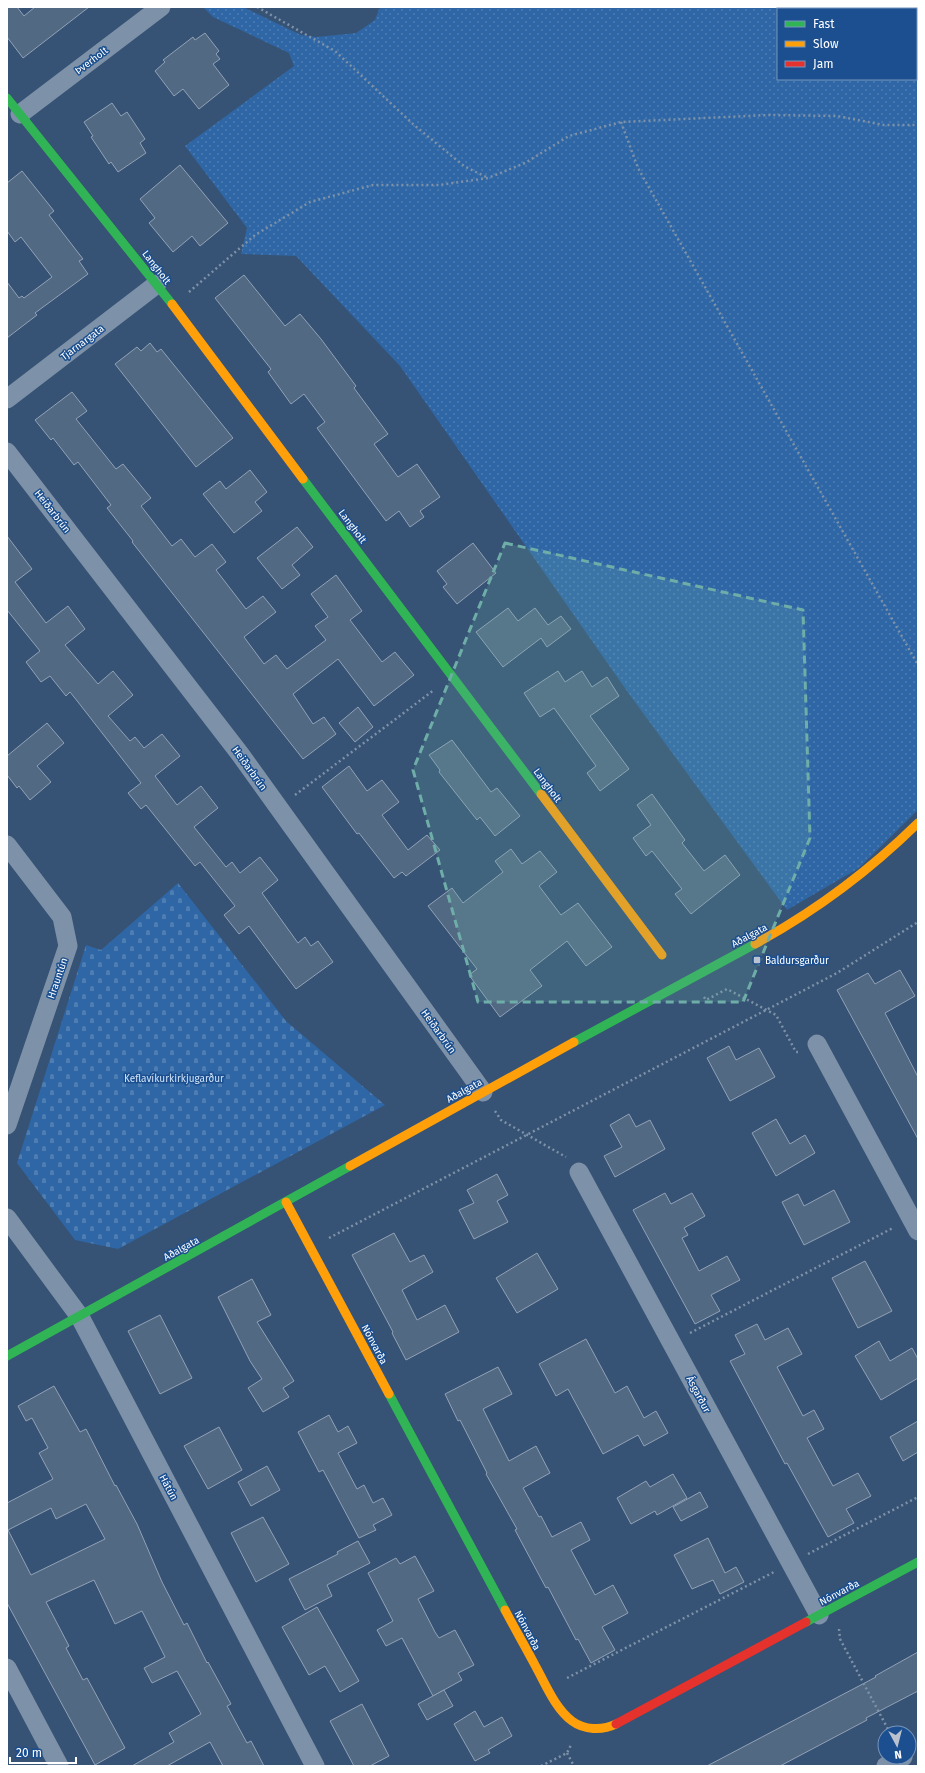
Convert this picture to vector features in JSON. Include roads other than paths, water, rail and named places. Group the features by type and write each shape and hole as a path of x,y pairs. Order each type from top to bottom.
{"street":[{"name":"Þverholt","path":"20,114 161,7"},
{"name":"Langholt","path":"7,98 157,284 662,955"},
{"name":"Tjarnargata","path":"7,399 157,284"},
{"name":"Heiðarbrún","path":"7,452 240,754 483,1092"},
{"name":"Aðalgata","path":"7,1356 80,1317 483,1092 790,926 886,854 918,823"},
{"name":"Hrauntún","path":"7,845 62,917 68,946 7,1125"},
{"path":"817,1044 915,1225"},
{"name":"Ásgarður","path":"579,1172 791,1563 826,1612"},
{"name":"Nónvarða","path":"286,1202 547,1688 565,1716 580,1726 600,1729 610,1727 918,1562"},
{"name":"Hátún","path":"7,1218 80,1317 315,1766"},
{"path":"7,1668 59,1766"}],"place":[{"name":"Baldursgarður","path":"757,960"}],"park label":[{"name":"Keflavíkurkirkjugarður","path":"174,1078"}]}
